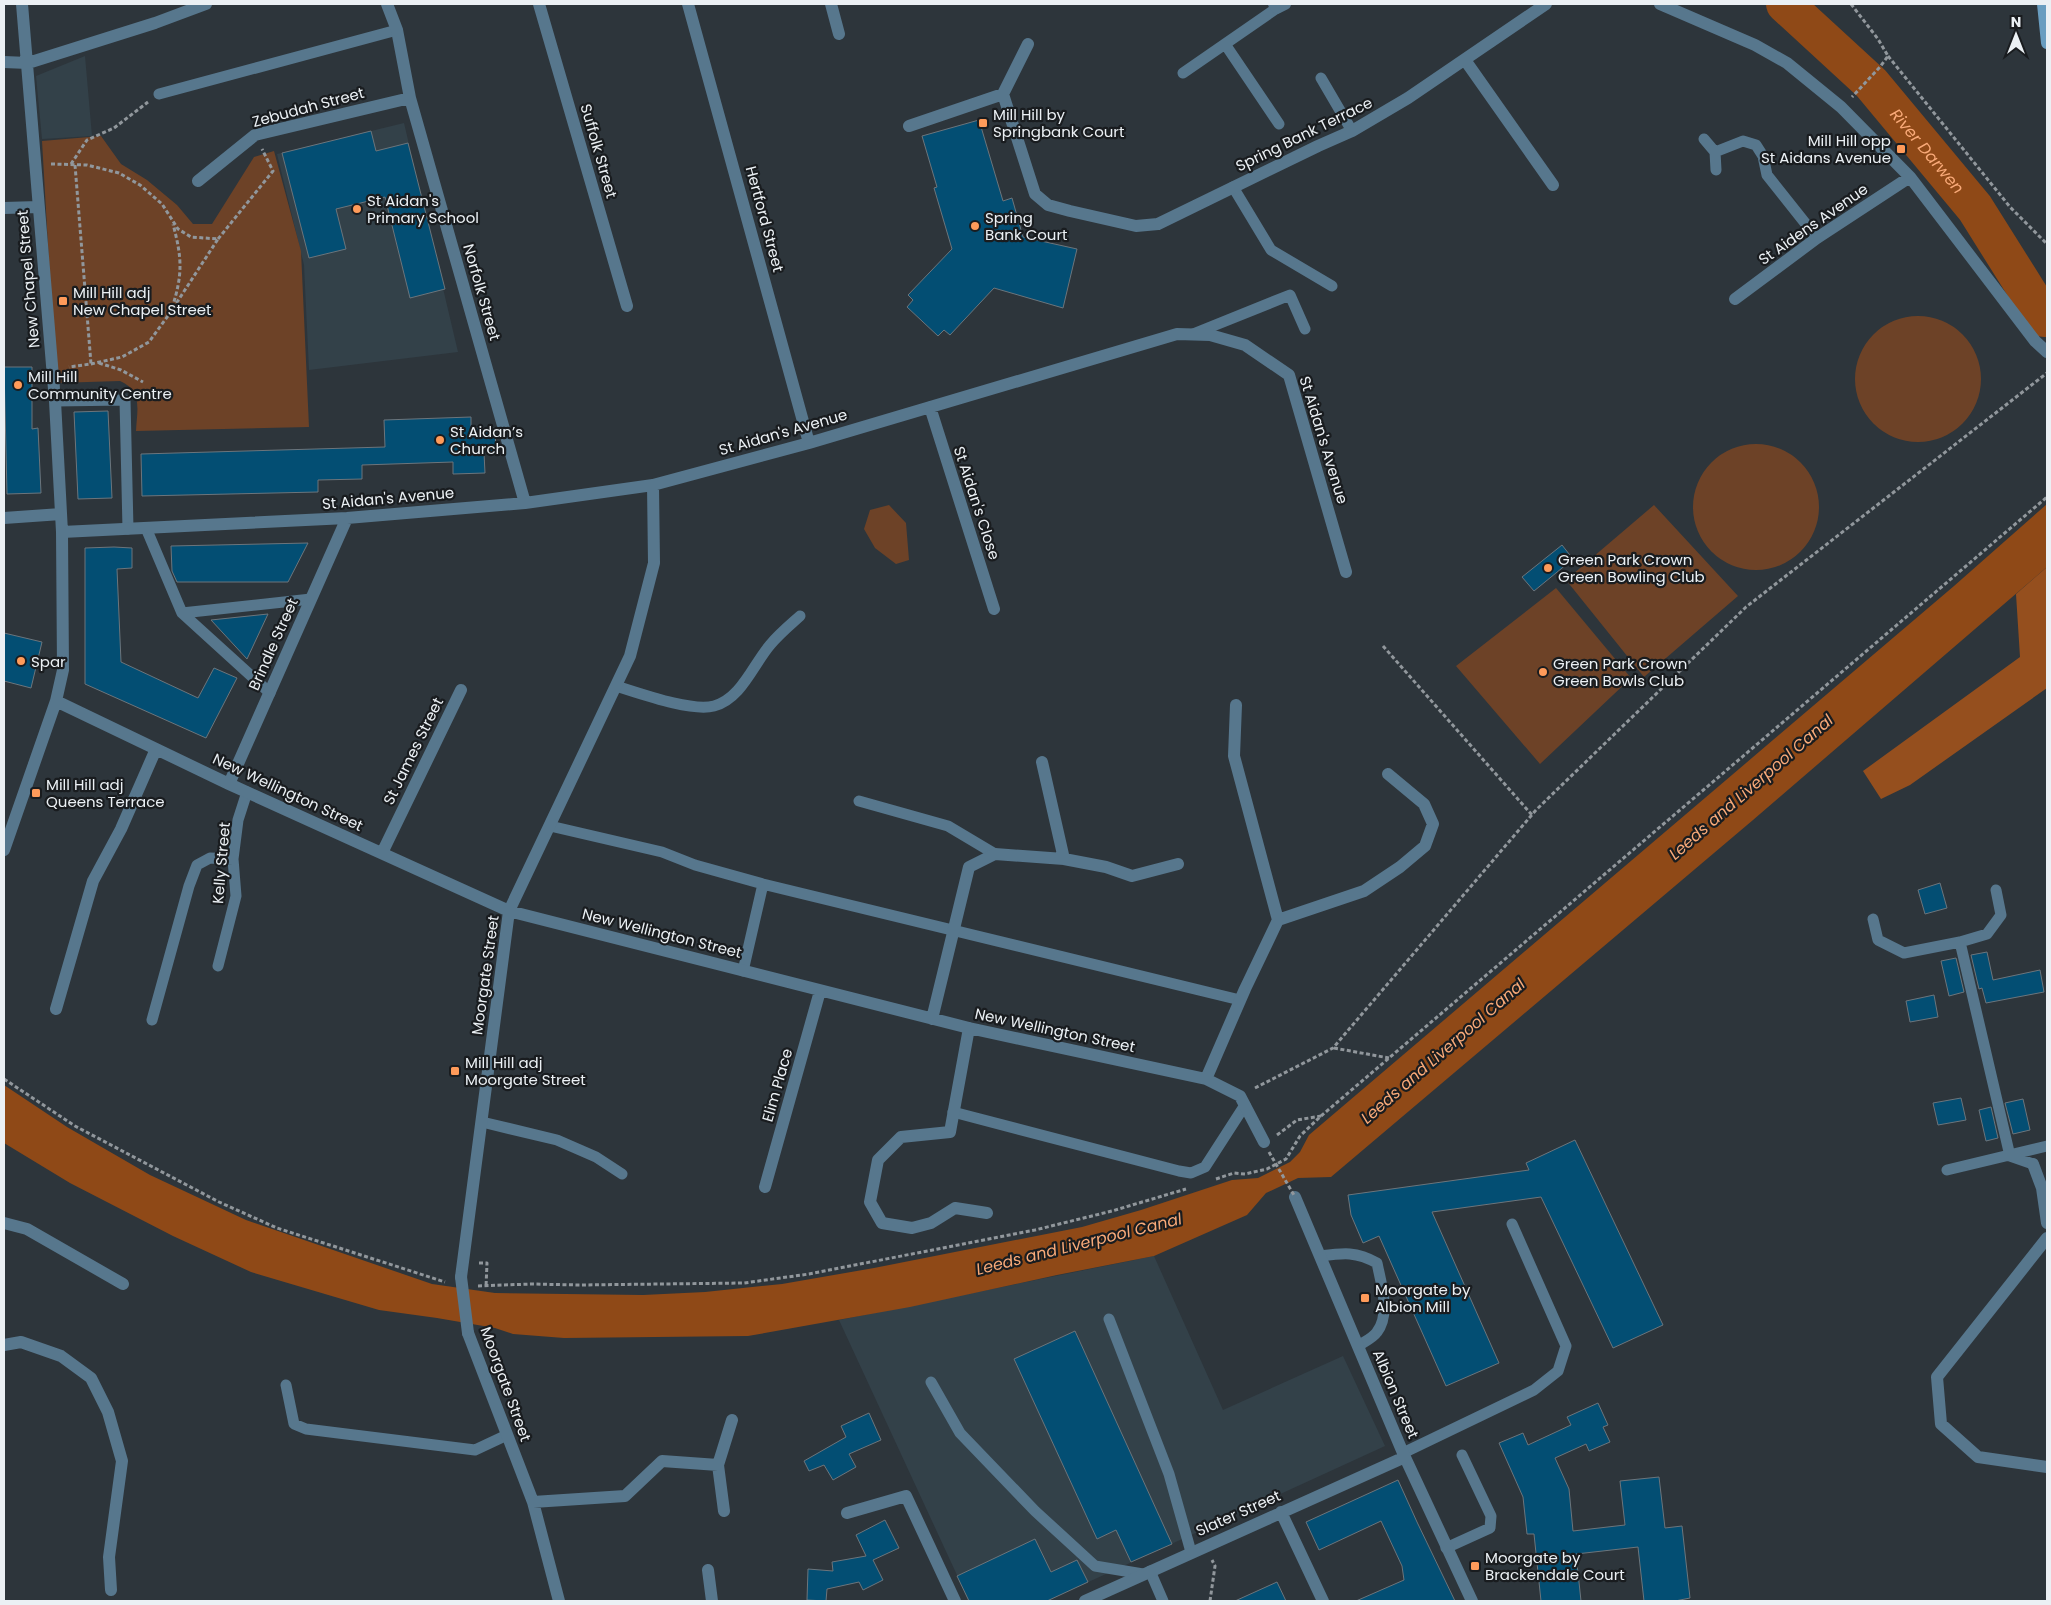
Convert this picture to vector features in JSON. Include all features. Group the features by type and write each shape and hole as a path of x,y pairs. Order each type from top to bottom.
{"main road":[{"path":"2042,4 2047,44"}],"street":[{"name":"New Chapel Street","path":"4,850 56,702 63,670 62,532 55,401 22,4"},
{"path":"4,62 28,62 155,23 206,4"},
{"name":"Norfolk Street","path":"387,4 397,30 410,98 525,503"},
{"name":"Suffolk Street","path":"539,4 627,306"},
{"name":"Hertford Street","path":"688,4 810,442"},
{"path":"831,4 839,34"},
{"name":"Spring Bank Terrace","path":"1002,94 1035,194 1048,205 1136,226 1158,224 1352,131 1408,98 1546,4"},
{"path":"1660,4 1755,45 1787,63 1840,107 1910,177 2035,341 2047,352"},
{"path":"909,126 1002,94 1028,44"},
{"path":"1465,60 1553,185"},
{"name":"Zebudah Street","path":"198,181 255,136 410,98"},
{"name":"St Aidens Avenue","path":"1735,299 1817,238 1910,177"},
{"path":"4,208 38,207"},
{"name":"St Aidan's Avenue","path":"62,532 347,518 525,503 653,485 810,442 1177,334 1193,334 1210,335 1245,345 1289,376 1346,572"},
{"name":"St Aidan's Close","path":"930,407 994,609"},
{"name":"Moorgate Street","path":"559,1601 533,1502 468,1334 461,1277 509,911 630,656 654,562 653,485"},
{"path":"4,518 61,514"},
{"name":"Brindle Street","path":"229,784 347,518"},
{"name":"St James Street","path":"382,853 461,690"},
{"name":"New Wellington Street","path":"56,702 229,784 509,911 969,1028 1206,1079 1222,1086 1243,1100"},
{"path":"1206,1079 1240,1000 1278,920 1234,756 1236,705"},
{"path":"56,1009 93,881 121,829 156,749"},
{"path":"1042,762 1064,859"},
{"path":"1278,920 1364,891 1400,867 1425,846 1433,824 1424,804 1388,774"},
{"path":"932,1019 969,867 995,854 1064,859 1106,867 1132,876 1178,864"},
{"name":"Elim Place","path":"765,1187 820,991"},
{"path":"969,1028 950,1132 901,1137 878,1160 870,1202 882,1223 912,1228 931,1223 955,1208 987,1213"},
{"path":"1243,1100 1268,1144"},
{"path":"2033,1164 2042,1188 2047,1223"},
{"name":"Albion Street","path":"1295,1197 1404,1455 1472,1601"},
{"path":"4,1223 27,1229 123,1284"},
{"path":"2047,1238 1937,1378 1941,1424 1978,1457 2047,1466"},
{"path":"4,1345 21,1342 61,1356 91,1378 108,1412 122,1461 109,1557 111,1590"},
{"path":"724,1511 718,1465 732,1420"},
{"name":"Slater Street","path":"1084,1601 1404,1455"},
{"path":"533,1502 624,1496 662,1461 718,1465"},
{"path":"847,1513 906,1496 955,1601"},
{"path":"1281,1512 1323,1601"},
{"path":"708,1570 712,1601"}],"lane":[{"path":"1183,73 1279,5"},
{"path":"159,94 397,30"},
{"path":"1225,44 1279,124"},
{"path":"1322,78 1352,131"},
{"path":"1704,139 1715,152 1716,170"},
{"path":"1715,152 1743,141 1756,145 1763,156 1767,175 1817,238"},
{"path":"1232,187 1271,250 1332,286"},
{"path":"1193,334 1290,295 1305,329"},
{"path":"55,401 125,400 128,529"},
{"path":"146,528 182,613 270,693"},
{"path":"182,613 311,599"},
{"path":"616,686 678,704 713,707 726,700 741,686 769,645 800,616"},
{"name":"Kelly Street","path":"218,966 236,896 233,859 238,820 247,792"},
{"path":"859,801 948,826 995,854"},
{"path":"550,826 662,852 695,866 763,884 1240,1000"},
{"path":"152,1020 189,886 197,865 210,858 233,859"},
{"path":"743,971 763,884"},
{"path":"1873,919 1878,940 1904,954 1960,942 1987,934 2001,915 1996,890"},
{"path":"1960,942 2010,1156"},
{"path":"953,1112 1179,1171 1191,1172 1205,1167 1243,1100"},
{"path":"482,1122 558,1140 596,1157 622,1174"},
{"path":"1947,1170 2047,1146"},
{"path":"2010,1156 2033,1164"},
{"path":"1404,1455 1534,1390 1558,1371 1566,1346 1512,1224"},
{"path":"1320,1256 1344,1253 1364,1255 1377,1263 1384,1305 1382,1322 1377,1333 1358,1346"},
{"path":"1109,1319 1169,1474 1191,1552"},
{"path":"931,1382 960,1433 1035,1511 1095,1566 1146,1572 1163,1601"},
{"path":"286,1385 294,1424 306,1429 475,1450 507,1434"},
{"path":"1446,1548 1490,1528 1491,1516 1462,1455"}],"path":[{"path":"1851,4 1878,39 1888,56 2010,207 2047,244"},
{"path":"1856,93 1888,56"},
{"path":"90,364 73,165 87,140 114,128 159,94"},
{"path":"53,369 98,363 122,357 150,342 218,239 273,171 255,136"},
{"path":"36,164 87,165 119,173 147,191 162,204 178,229 191,237 218,239"},
{"path":"170,313 178,288 181,266 179,248 171,219"},
{"path":"98,363 121,370 143,382"},
{"path":"1243,1100 1333,1048 1532,815 1746,607 2047,373"},
{"path":"1333,1048 1390,1058 2047,497"},
{"path":"1383,646 1532,815"},
{"path":"4,1079 76,1126 235,1209 277,1228 449,1283"},
{"path":"1295,1197 1268,1144 1297,1120 1322,1116"},
{"path":"463,1262 487,1263 486,1287 477,1286"},
{"path":"1206,1546 1215,1566 1210,1601"}],"shaded area":[{"path":"85,56 92,136 42,139 36,76"},
{"name":"St Aidan's Primary School","path":"404,123 458,352 309,370 304,265 277,154"},
{"path":"101,136 121,164 147,180 177,205 193,224 212,224 254,157 274,151 301,251 309,427 136,431 137,402 132,390 127,385 120,381 56,383 42,141"},
{"path":"1918,316 1942,321 1963,334 1976,355 1981,379 1976,403 1963,424 1942,437 1918,442 1894,437 1873,424 1860,403 1855,379 1860,355 1873,334 1894,321"},
{"path":"1756,444 1780,449 1801,462 1814,483 1819,507 1814,531 1801,552 1780,565 1756,570 1732,565 1711,552 1698,531 1693,507 1698,483 1711,462 1732,449"},
{"path":"889,505 906,523 909,560 896,564 875,548 864,529 870,510"},
{"name":"Green Park Crown Green Bowls Club","path":"1654,505 1738,596 1644,677 1566,580"},
{"path":"2047,567 2047,688 1910,785 1881,799 1863,771 2020,657 2016,594"},
{"name":"Green Park Crown Green Bowls Club","path":"1556,588 1631,678 1540,764 1456,666"},
{"path":"1154,1256 1223,1410 1343,1356 1385,1446 1047,1601 969,1601 839,1320"}],"water":[{"name":"Leeds and Liverpool Canal","path":"2047,504 2047,567 1753,820 1331,1177 1298,1178 1266,1193 1247,1215 1154,1256 910,1307 748,1336 564,1338 513,1334 495,1328 379,1310 251,1272 173,1236 70,1183 4,1143 4,1085 67,1127 150,1175 246,1220 432,1284 495,1293 643,1295 705,1292 782,1284 1082,1227 1232,1180 1258,1178 1290,1162 1300,1152 1309,1135 1954,586"}],"building":[{"name":"Spring Bank Court","path":"979,120 1003,201 1012,198 1023,237 1077,249 1063,308 994,288 950,335 944,330 938,336 907,307 913,300 908,295 952,249 934,188 937,187 922,136"},
{"path":"371,131 376,151 408,143 445,289 410,298 385,197 336,209 346,249 309,258 282,153"},
{"path":"4,367 32,367 32,429 38,428 41,493 7,494"},
{"path":"108,411 112,498 78,499 74,412"},
{"path":"471,417 471,428 495,428 496,453 484,453 485,473 453,474 453,462 362,465 362,479 318,480 318,492 142,496 141,454 385,447 384,420"},
{"path":"308,543 288,582 177,582 172,571 171,546"},
{"name":"Green Park Crown Green Bowling Club","path":"1562,545 1573,559 1534,591 1522,577"},
{"path":"85,548 132,548 132,568 117,569 121,662 198,698 214,668 237,678 206,738 85,684"},
{"path":"268,614 247,659 211,620"},
{"name":"Spar","path":"4,633 42,642 31,688 4,681"},
{"path":"1940,883 1947,908 1925,914 1918,890"},
{"path":"1987,952 1993,980 2040,970 2044,992 1986,1003 1982,988 1979,989 1971,955"},
{"path":"1956,958 1964,992 1949,996 1941,961"},
{"path":"1934,995 1938,1017 1910,1022 1906,1001"},
{"path":"1961,1098 1966,1120 1938,1125 1933,1103"},
{"path":"2023,1099 2030,1130 2013,1134 2005,1103"},
{"path":"1991,1107 1998,1138 1986,1141 1979,1110"},
{"path":"1575,1140 1663,1325 1613,1348 1541,1197 1432,1212 1499,1363 1446,1386 1379,1236 1363,1243 1351,1215 1348,1195 1529,1170 1526,1163"},
{"path":"1075,1331 1172,1544 1131,1562 1116,1530 1097,1539 1014,1359"},
{"path":"1598,1403 1608,1425 1603,1427 1610,1442 1589,1451 1586,1444 1555,1458 1569,1489 1573,1531 1625,1525 1620,1481 1659,1477 1665,1528 1682,1526 1690,1598 1675,1601 1644,1601 1638,1547 1576,1554 1581,1601 1541,1601 1534,1534 1527,1534 1523,1497 1499,1443 1523,1433 1528,1445 1571,1425 1567,1417"},
{"path":"869,1413 881,1440 849,1454 856,1467 833,1480 824,1465 809,1471 804,1461 846,1437 841,1426"},
{"path":"1398,1480 1455,1601 1356,1601 1404,1580 1402,1566 1381,1521 1319,1550 1306,1522"},
{"path":"885,1520 899,1548 873,1560 883,1580 863,1590 859,1582 827,1589 826,1601 807,1600 808,1569 833,1571 832,1562 866,1556 856,1535"},
{"path":"1035,1539 1051,1572 1077,1560 1088,1582 1047,1601 969,1601 957,1576"},
{"path":"1277,1582 1286,1601 1235,1601"}],"waterway":[{"name":"River Darwen","path":"1785,4 1871,83 1975,208 2044,318"}],"place":[{"name":"Mill Hill by Springbank Court","path":"983,123"},
{"name":"Mill Hill opp St Aidans Avenue","path":"1901,149"},
{"name":"St Aidan's Primary School","path":"357,209"},
{"name":"Spring Bank Court","path":"975,226"},
{"name":"Mill Hill adj New Chapel Street","path":"63,301"},
{"name":"Mill Hill Community Centre","path":"18,385"},
{"name":"St Aidan’s Church","path":"440,440"},
{"name":"Green Park Crown Green Bowling Club","path":"1548,568"},
{"name":"Spar","path":"21,661"},
{"name":"Green Park Crown Green Bowls Club","path":"1543,672"},
{"name":"Mill Hill adj Queens Terrace","path":"36,793"},
{"name":"Mill Hill adj Moorgate Street","path":"455,1071"},
{"name":"Moorgate by Albion Mill","path":"1365,1298"},
{"name":"Moorgate by Brackendale Court","path":"1475,1566"}]}
